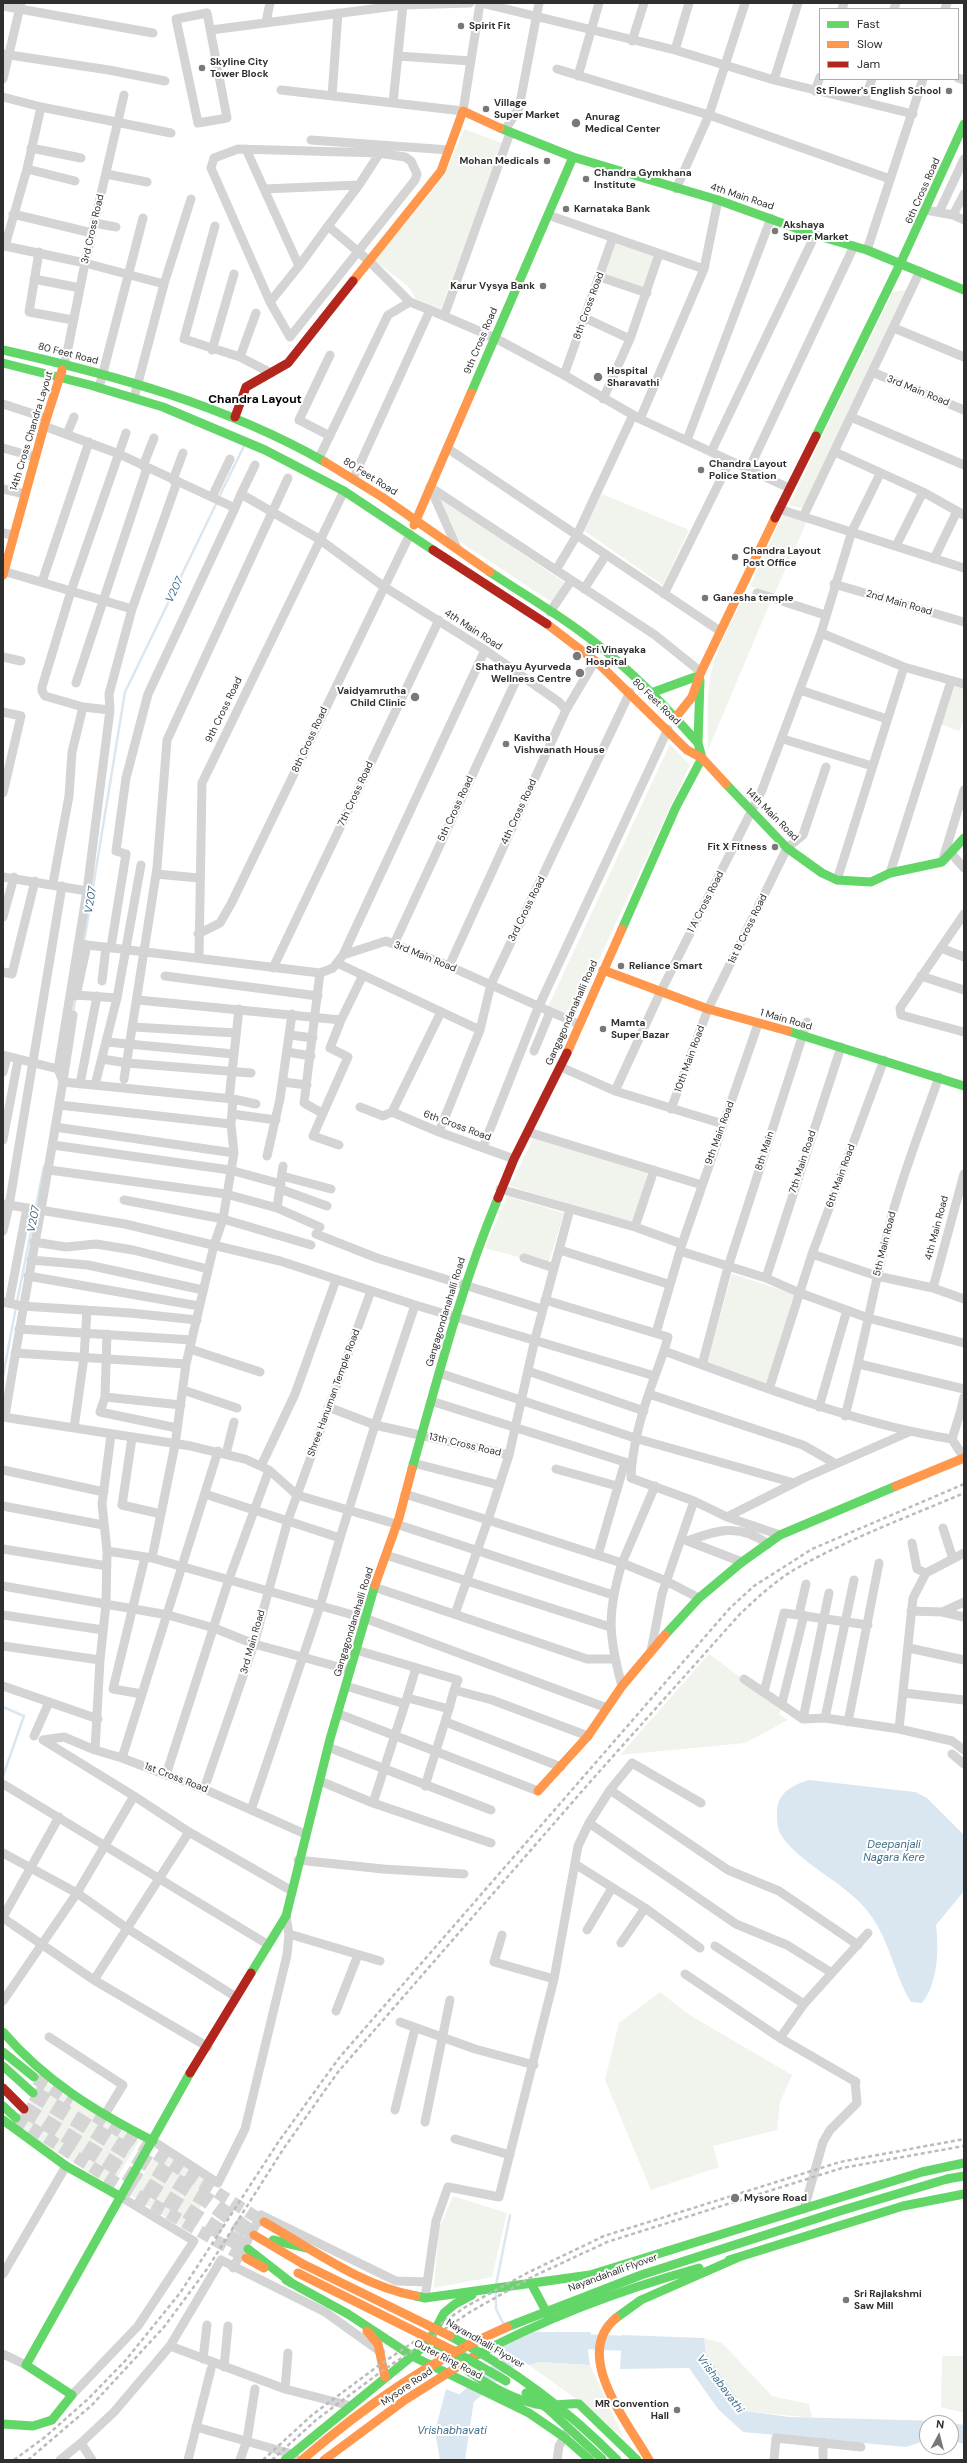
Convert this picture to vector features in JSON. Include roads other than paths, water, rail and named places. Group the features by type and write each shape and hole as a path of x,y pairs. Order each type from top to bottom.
{"main road":[{"name":"4th Main Road","path":"463,111 507,132 573,157 676,189 718,200 815,235 867,250 901,266 920,271 964,290"},
{"path":"234,417 246,387 288,363 441,171 463,111"},
{"name":"6th Cross Road","path":"668,729 676,717 678,707 698,677 789,488 901,266 964,124"},
{"name":"9th Cross Road","path":"410,534 573,157"},
{"name":"80 Feet Road","path":"3,350 65,363 103,373 234,417 319,458 417,519 601,647 676,717 698,743"},
{"path":"3,363 60,377 163,407 248,442 344,491"},
{"name":"14th Cross Chandra Layout","path":"3,573 45,422 65,363"},
{"name":"80 Feet Road","path":"344,491 548,625 595,661 630,692 687,750 702,758"},
{"path":"651,693 698,677 698,743 702,758"},
{"name":"14th Main Road","path":"702,758 787,848 822,873 837,880 871,882 890,873 942,862"},
{"name":"Gangagondanahalli Road","path":"286,1916 298,1860 328,1747 339,1714 356,1650 367,1619 374,1587 386,1556 405,1494 465,1284 500,1189 561,1067 578,1024 676,807 702,758"},
{"path":"942,862 964,838"},
{"name":"1 Main Road","path":"603,970 660,993 708,1009 939,1076 964,1086"},
{"path":"538,1792 588,1736 622,1686 651,1651 699,1598 742,1562 780,1535 964,1458"},
{"path":"3,2424 33,2426 52,2420 72,2395 26,2365 121,2196 154,2141 168,2111 208,2047 267,1944 286,1916"},
{"path":"3,2032 40,2073 104,2116 154,2141"},
{"path":"3,2052 36,2079"},
{"path":"3,2066 33,2093"},
{"path":"3,2088 24,2110"},
{"path":"3,2106 16,2118"},
{"path":"3,2120 66,2166 121,2196"},
{"path":"264,2222 307,2248 364,2279 398,2293 425,2298 590,2275 922,2172 964,2163"},
{"name":"Nayandahalli Flyover","path":"315,2460 370,2414 416,2382 456,2358 534,2321 583,2301 948,2184 964,2176"},
{"name":"Nayandahalli Flyover","path":"302,2460 363,2409 412,2377 454,2353 529,2317 580,2295 662,2267 879,2198 948,2184 964,2186"},
{"name":"Mysore Road","path":"324,2460 354,2436 461,2365 550,2319 680,2274 737,2258 903,2206 964,2194"},
{"name":"Nayandhalli Flyover","path":"307,2248 254,2235 303,2264 470,2346 522,2378 554,2399 595,2435 617,2460"},
{"name":"Nayandhalli Flyover","path":"293,2284 248,2249 477,2363 521,2389 547,2408 603,2460"},
{"path":"246,2258 293,2284"},
{"path":"649,2460 635,2434 617,2408 612,2397 599,2352 602,2335 611,2319 632,2306 737,2258"},
{"path":"531,2283 550,2319"},
{"name":"Outer Ring Road","path":"293,2284 348,2314 412,2356 529,2413 564,2437 590,2460"},
{"path":"484,2290 453,2304 443,2313 437,2321 428,2343 494,2386 537,2404 579,2404 586,2409 637,2460"},
{"path":"348,2314 374,2337 381,2352 385,2377"},
{"name":"Mysore Road","path":"292,2458 385,2377 428,2343"}],"street":[{"path":"266,22 270,3"},
{"path":"210,30 403,5 470,3"},
{"path":"281,90 463,111 480,3 632,41 675,50 774,80 913,114"},
{"path":"444,316 507,132 519,108 541,19 539,3"},
{"path":"578,76 599,3"},
{"path":"632,41 644,3"},
{"path":"675,50 689,3"},
{"path":"676,189 708,115 745,3"},
{"path":"774,80 798,3"},
{"path":"393,103 403,5"},
{"path":"3,6 20,6 153,32"},
{"path":"3,79 6,55 20,6"},
{"path":"207,13 210,30 227,118 198,123 176,19 207,13"},
{"path":"332,96 338,14"},
{"path":"6,55 109,70 165,81"},
{"path":"398,56 471,61"},
{"path":"557,70 708,115 890,179"},
{"path":"815,91 819,80"},
{"path":"864,102 872,80"},
{"path":"867,250 924,80"},
{"name":"3rd Cross Road","path":"65,363 85,262 119,122 124,95"},
{"path":"3,97 41,107 171,133"},
{"path":"41,107 27,169 4,249 39,252 85,262 164,284"},
{"path":"311,140 382,150 405,157 411,161 417,174 359,251 290,337 270,302 211,168 214,158 238,149 382,150 449,150"},
{"path":"32,148 81,158"},
{"path":"246,149 299,266"},
{"path":"270,302 299,266 359,185 382,150"},
{"path":"939,212 964,159"},
{"path":"27,169 75,181"},
{"path":"106,174 147,182"},
{"path":"955,178 964,182"},
{"path":"264,189 359,185"},
{"path":"953,215 964,194"},
{"path":"134,398 136,384 164,284 191,199"},
{"path":"556,570 577,535 636,417 704,269 718,200"},
{"path":"926,210 953,215 964,220"},
{"path":"13,214 92,233"},
{"path":"548,215 704,269"},
{"path":"99,388 143,218"},
{"path":"687,440 771,218"},
{"path":"94,223 116,227"},
{"path":"215,226 184,339 212,350 240,357 271,373"},
{"path":"328,226 359,251 410,302 495,338 564,375 636,417 789,488"},
{"path":"711,452 815,235"},
{"name":"8th Cross Road","path":"564,375 613,237"},
{"path":"749,469 854,246"},
{"path":"39,252 29,312 73,320"},
{"path":"603,399 630,339 647,293 659,254"},
{"path":"803,517 920,271"},
{"path":"212,350 234,274"},
{"path":"600,277 647,293"},
{"path":"34,279 80,288"},
{"path":"319,458 388,315 410,302"},
{"path":"353,479 430,310"},
{"path":"240,357 256,313"},
{"path":"585,318 630,339"},
{"path":"894,328 964,357"},
{"path":"330,355 298,420 330,436"},
{"name":"3rd Main Road","path":"872,372 964,410"},
{"path":"3,404 45,422 67,434 119,454 235,508"},
{"path":"67,434 74,417"},
{"path":"851,417 964,465"},
{"path":"110,710 82,707 45,696 42,692 70,591 126,433"},
{"path":"76,682 154,438"},
{"path":"42,582 89,442"},
{"path":"3,448 35,457"},
{"path":"447,448 720,631"},
{"path":"835,452 922,492 961,513 934,559"},
{"path":"183,453 132,609 109,694 110,710 87,891 83,944 76,995 49,1170 33,1209 14,1304 19,1329 4,1417 222,1453 269,1470 297,1495 396,1524 613,1595"},
{"path":"219,500 230,459"},
{"path":"664,594 730,461"},
{"path":"102,981 126,854 116,851 126,778 148,694 255,465"},
{"name":"1 A Cross Road","path":"615,1091 660,993 751,811 783,739 821,633 834,584 852,531 880,474"},
{"path":"124,1079 138,1000 156,874 167,740 288,478"},
{"path":"430,487 457,548"},
{"path":"430,487 655,635 698,677"},
{"path":"3,489 25,494"},
{"name":"9th Cross Road","path":"198,957 202,782 319,539 344,491"},
{"path":"896,546 922,492"},
{"name":"4th Main Road","path":"241,494 319,539 383,586 485,650 559,702 566,710"},
{"path":"779,509 852,531 964,568"},
{"path":"3,533 13,535"},
{"name":"8th Cross Road","path":"198,934 220,923 232,904 383,586 410,534"},
{"path":"584,589 606,555"},
{"path":"3,573 42,582 132,609"},
{"path":"550,612 571,581"},
{"name":"2nd Main Road","path":"834,584 964,622"},
{"path":"757,593 825,615"},
{"name":"7th Cross Road","path":"273,968 439,620"},
{"path":"821,633 904,667 964,684"},
{"path":"83,944 320,973 333,968 343,955 485,650"},
{"path":"3,657 21,661"},
{"name":"4th Cross Road","path":"449,966 566,710 595,661"},
{"path":"837,880 904,667"},
{"name":"5th Cross Road","path":"394,944 519,674"},
{"path":"890,873 951,681"},
{"path":"800,690 887,719"},
{"name":"3rd Cross Road","path":"439,1132 480,1030 491,984 630,692"},
{"path":"53,884 69,796 72,752 82,707"},
{"path":"3,712 21,716 3,793"},
{"path":"483,1147 538,1008 668,729"},
{"path":"783,739 872,766"},
{"path":"787,848 802,835 826,767"},
{"path":"942,862 964,790"},
{"name":"1st B Cross Road","path":"708,1009 787,848"},
{"path":"950,852 964,868"},
{"path":"95,1085 117,998 124,949 141,865"},
{"path":"156,874 199,878"},
{"path":"3,877 14,877 87,891"},
{"path":"3,917 14,877"},
{"path":"3,972 12,974 35,881"},
{"path":"3,1231 6,1205 33,1063 62,886"},
{"path":"964,914 900,1008 901,1015 964,1032"},
{"name":"3rd Main Road","path":"343,955 386,941 491,984 538,1008 578,1024"},
{"path":"63,1082 59,1070 83,944"},
{"path":"941,948 964,957"},
{"path":"337,963 480,1030"},
{"path":"320,973 316,1016 304,1103 322,1113"},
{"path":"339,1144 313,1136 348,1057 330,1048 341,1020 363,975"},
{"path":"165,976 318,996"},
{"path":"921,976 964,990"},
{"path":"76,995 117,998"},
{"path":"80,1084 97,996"},
{"path":"138,1000 316,1016 341,1020"},
{"path":"142,1694 113,1689 131,1608 161,1514 175,1445 186,1364 214,1245 223,1219 234,1153 231,1124 231,1071 238,1009"},
{"name":"10th Main Road","path":"672,1110 708,1009"},
{"path":"360,1107 383,1116 392,1112 441,1012"},
{"path":"534,1051 550,1012"},
{"path":"267,1156 283,1082 292,1014"},
{"name":"8th Main","path":"702,1364 728,1267 801,1036 807,1022"},
{"name":"9th Main Road","path":"656,1333 668,1284 758,1024"},
{"path":"133,1027 236,1033"},
{"path":"290,1035 313,1038"},
{"path":"107,1042 130,1046 234,1054"},
{"name":"7th Main Road","path":"766,1278 841,1047"},
{"path":"287,1052 311,1056"},
{"path":"3,1072 5,1056 59,1070"},
{"path":"102,1059 127,1063 251,1073"},
{"path":"3,1140 18,1060"},
{"name":"6th Main Road","path":"769,1389 812,1254 884,1060"},
{"path":"561,1067 615,1091 672,1110 723,1124"},
{"name":"5th Main Road","path":"845,1416 859,1364 877,1276 893,1213 939,1076"},
{"path":"63,1082 231,1099 256,1104"},
{"path":"283,1082 307,1085"},
{"path":"59,1105 231,1124"},
{"name":"6th Cross Road","path":"392,1112 439,1132 514,1159"},
{"path":"232,1114 276,1120"},
{"path":"56,1127 234,1153"},
{"path":"528,1132 702,1185"},
{"path":"52,1145 230,1170 281,1183 331,1189"},
{"path":"277,1208 283,1166"},
{"path":"49,1170 226,1194 277,1208 318,1231 377,1258 542,1309"},
{"path":"635,1228 654,1170"},
{"name":"4th Main Road","path":"933,1288 964,1174"},
{"path":"281,1183 327,1206"},
{"path":"500,1189 635,1228 728,1267 766,1278 800,1293 868,1318 964,1343"},
{"path":"124,1200 223,1219 311,1245"},
{"path":"6,1205 125,1224 280,1261 415,1305 535,1339 655,1376"},
{"path":"14,1304 28,1276 34,1242 33,1209"},
{"path":"456,1614 509,1455 514,1426 542,1309 560,1250 570,1209"},
{"path":"34,1242 66,1247 96,1244 133,1250 208,1269"},
{"path":"560,1250 668,1284"},
{"path":"812,1254 877,1276 933,1288 964,1299"},
{"path":"524,1258 554,1268"},
{"path":"31,1260 88,1265 203,1290"},
{"path":"28,1276 199,1306"},
{"path":"261,1466 295,1394 336,1280"},
{"name":"Shree Hanuman Temple Road","path":"297,1495 371,1291"},
{"path":"545,1300 668,1337 649,1394 638,1438 617,1486 598,1555"},
{"path":"14,1304 197,1320"},
{"path":"251,1810 320,1606 375,1425 415,1305"},
{"path":"74,1428 86,1333 87,1310"},
{"path":"819,1407 848,1310"},
{"path":"19,1329 107,1334 191,1344 260,1372"},
{"path":"107,1334 105,1359 105,1397 100,1412 177,1428"},
{"path":"664,1351 845,1416 908,1432 952,1439 964,1458"},
{"path":"15,1353 186,1364"},
{"path":"859,1364 964,1389"},
{"path":"528,1372 644,1411"},
{"path":"439,1373 520,1402 794,1483"},
{"path":"183,1390 237,1408"},
{"path":"649,1394 803,1445 836,1464"},
{"path":"105,1397 181,1405"},
{"path":"952,1439 963,1409 964,1397"},
{"path":"431,1401 628,1463"},
{"path":"328,1407 375,1425 421,1434"},
{"path":"122,1758 205,1494 234,1422"},
{"path":"727,1517 794,1483 908,1432"},
{"name":"13th Cross Road","path":"421,1434 509,1455"},
{"path":"95,1750 98,1719 100,1660 106,1604 107,1551 103,1525 102,1504 111,1435"},
{"path":"132,1438 122,1505 161,1514"},
{"path":"413,1463 498,1485"},
{"path":"628,1463 631,1478 694,1501 727,1517 780,1535"},
{"path":"556,1469 617,1486"},
{"path":"3,1470 104,1492"},
{"path":"166,1774 229,1579 269,1470"},
{"path":"622,1686 614,1659 610,1627 613,1595 622,1563 655,1486"},
{"path":"205,1494 340,1538"},
{"path":"405,1494 622,1563 666,1581 699,1598"},
{"name":"3rd Main Road","path":"204,1789 254,1644 268,1589 288,1520 297,1495"},
{"path":"651,1651 666,1581 684,1540 694,1501"},
{"path":"3,1506 103,1525"},
{"path":"943,1528 953,1559"},
{"path":"684,1540 728,1529 755,1535 768,1544"},
{"path":"684,1540 742,1562"},
{"path":"912,1542 917,1569 926,1573"},
{"path":"3,1549 107,1566"},
{"path":"107,1551 148,1557 183,1566 268,1589 367,1619 607,1708"},
{"path":"899,1728 909,1648 913,1598 926,1573 964,1554"},
{"path":"386,1556 468,1580 610,1627"},
{"path":"848,1722 879,1563"},
{"path":"825,1718 854,1580"},
{"path":"782,1703 802,1615 806,1584"},
{"path":"3,1586 168,1615 214,1628 254,1644 303,1656 350,1670"},
{"path":"374,1587 587,1659 614,1659"},
{"path":"803,1719 829,1593"},
{"path":"942,1612 964,1602"},
{"path":"911,1611 942,1612 964,1617"},
{"path":"764,1692 784,1613 868,1625"},
{"path":"3,1615 103,1630"},
{"path":"3,1646 100,1660"},
{"path":"909,1648 964,1660"},
{"path":"356,1650 458,1680 425,1786"},
{"path":"373,1803 407,1701 416,1668"},
{"path":"744,1679 782,1703 803,1719 825,1718 899,1728 952,1741 964,1750"},
{"path":"3,1686 98,1719"},
{"path":"346,1686 407,1701 448,1709"},
{"path":"454,1690 492,1700 588,1736"},
{"path":"904,1694 964,1700"},
{"path":"34,1736 49,1702"},
{"path":"339,1714 538,1792"},
{"path":"446,1722 561,1767"},
{"name":"1st Cross Road","path":"134,1796 43,1740 64,1737 95,1750 122,1758 204,1789 305,1834"},
{"path":"328,1747 425,1786 491,1810"},
{"path":"952,1754 964,1764"},
{"path":"425,2298 436,2221 448,2187 499,2197 534,2065 554,1979 578,1846 589,1823 610,1790 632,1763 701,1803"},
{"path":"320,1781 373,1803 491,1843"},
{"path":"3,1784 105,1844 267,1944"},
{"path":"610,1790 728,1870 779,1891 858,1945"},
{"path":"3,2002 77,1893 134,1796 189,1832 292,1891"},
{"path":"59,1817 3,1918 43,1943 94,1980 208,2047"},
{"path":"589,1823 736,1924 787,1945 832,1973"},
{"path":"94,1980 189,1832"},
{"path":"3,1853 77,1893 128,1929 236,1997"},
{"path":"298,1860 383,1869 464,1874"},
{"path":"575,1864 644,1908 700,1948"},
{"path":"587,1930 612,1888"},
{"path":"621,1942 644,1908"},
{"path":"154,2141 218,2183 245,2129 287,1955 289,1934 286,1916"},
{"path":"780,2038 804,2004 868,1933"},
{"path":"289,1934 380,1961"},
{"path":"502,1935 494,1962 554,1979"},
{"path":"715,1946 804,2004"},
{"path":"336,2011 358,1955"},
{"path":"685,1974 780,2038 855,2081 857,2103 830,2130 823,2142 804,2209"},
{"path":"424,2122 450,2000"},
{"path":"400,2022 442,2038 534,2065"},
{"path":"395,2110 415,2028"},
{"path":"49,2037 123,2085 104,2116"},
{"path":"455,2138 510,2155"},
{"path":"3,2274 5,2262 66,2166"},
{"path":"72,2395 138,2326 194,2241 121,2196"},
{"path":"233,2268 261,2216 396,2281 427,2282"},
{"path":"60,2460 81,2443 114,2412 170,2346 221,2260 233,2268 326,2312 381,2352"},
{"path":"203,2359 207,2325"},
{"path":"224,2367 228,2326"},
{"path":"170,2346 285,2389 351,2406"},
{"path":"285,2389 288,2353"},
{"path":"3,2354 26,2365"},
{"path":"188,2460 211,2369"},
{"path":"240,2460 247,2440 255,2389"},
{"path":"557,2460 559,2446 564,2437 586,2409"},
{"path":"196,2427 247,2440 292,2458"},
{"path":"774,2460 776,2438 861,2447"},
{"path":"823,2442 823,2460"},
{"path":"81,2443 92,2460"}],"water":[{"name":"Deepanjali Nagara Kere","path":"809,1780 915,1792 927,1798 964,1835 964,1891 936,1925 936,1966 931,1986 922,2003 911,2002 899,1978 880,1930 864,1907 845,1889 799,1855 781,1835 777,1811 780,1799 787,1790 797,1784"},
{"path":"534,2332 591,2332 588,2351 590,2365 540,2362 529,2365 499,2348"},
{"path":"622,2335 704,2338 706,2354 746,2411 789,2417 919,2420 919,2443 906,2447 743,2432 718,2409 689,2368 620,2369"},
{"name":"Vrishabhavati","path":"446,2389 474,2400 465,2460 440,2460 435,2431"},
{"path":"959,2424 964,2425 964,2444 959,2442"}],"waterway":[{"name":"V207","path":"219,497 244,446"},
{"name":"V207","path":"84,942 125,692 217,502"},
{"name":"V207","path":"73,1014 75,999"},
{"name":"V207","path":"17,1302 44,1166"},
{"name":"V207","path":"3,1376 16,1307"},
{"name":"V207","path":"3,1707 24,1716 3,1776"},
{"path":"496,2285 510,2215"},
{"path":"496,2292 496,2309 503,2323"},
{"name":"Vrishabavathi","path":"568,2341 642,2344"},
{"name":"Vrishabavathi","path":"460,2415 461,2403 511,2359 532,2348"}],"tunnel":[{"path":"36,2079 72,2102"},
{"path":"33,2093 207,2200 254,2235"},
{"path":"24,2109 248,2249"},
{"path":"95,2116 264,2222"},
{"path":"16,2118 118,2184 246,2258"}],"railway":[{"path":"14,2460 45,2437 88,2399 125,2361 180,2293 279,2141 339,2058 730,1608 754,1586 812,1549 964,1484"},
{"path":"28,2460 92,2405 164,2327 207,2269 284,2148 338,2072 590,1782 740,1614 778,1581 812,1560 877,1529 964,1493"},
{"path":"263,2460 312,2415 378,2366 467,2306 529,2272 604,2236 840,2162 964,2139"},
{"path":"272,2460 316,2420 382,2371 470,2312 532,2277 607,2242 842,2168 964,2146"}],"place":[{"name":"Spirit Fit","path":"461,26"},
{"name":"Skyline City Tower Block","path":"202,68"},
{"name":"St Flower's English School","path":"949,91"},
{"name":"Village Super Market","path":"486,109"},
{"name":"Anurag Medical Center","path":"576,123"},
{"name":"Mohan Medicals","path":"547,161"},
{"name":"Chandra Gymkhana Institute","path":"586,179"},
{"name":"Karnataka Bank","path":"566,209"},
{"name":"Akshaya Super Market","path":"775,231"},
{"name":"Karur Vysya Bank","path":"543,286"},
{"name":"Hospital Sharavathi","path":"598,377"},
{"name":"Chandra Layout Police Station","path":"701,470"},
{"name":"Chandra Layout Post Office","path":"735,557"},
{"name":"Ganesha temple","path":"705,598"},
{"name":"Sri Vinayaka Hospital","path":"577,656"},
{"name":"Shathayu Ayurveda Wellness Centre","path":"580,673"},
{"name":"Vaidyamrutha Child Clinic","path":"415,697"},
{"name":"Kavitha Vishwanath House","path":"506,744"},
{"name":"Fit X Fitness","path":"775,847"},
{"name":"Reliance Smart","path":"621,966"},
{"name":"Mamta Super Bazar","path":"603,1029"},
{"name":"Mysore Road","path":"735,2198"},
{"name":"Sri Rajlakshmi Saw Mill","path":"846,2300"},
{"name":"MR Convention Hall","path":"677,2410"}],"district":[{"name":"Chandra Layout","path":"255,400"}]}
